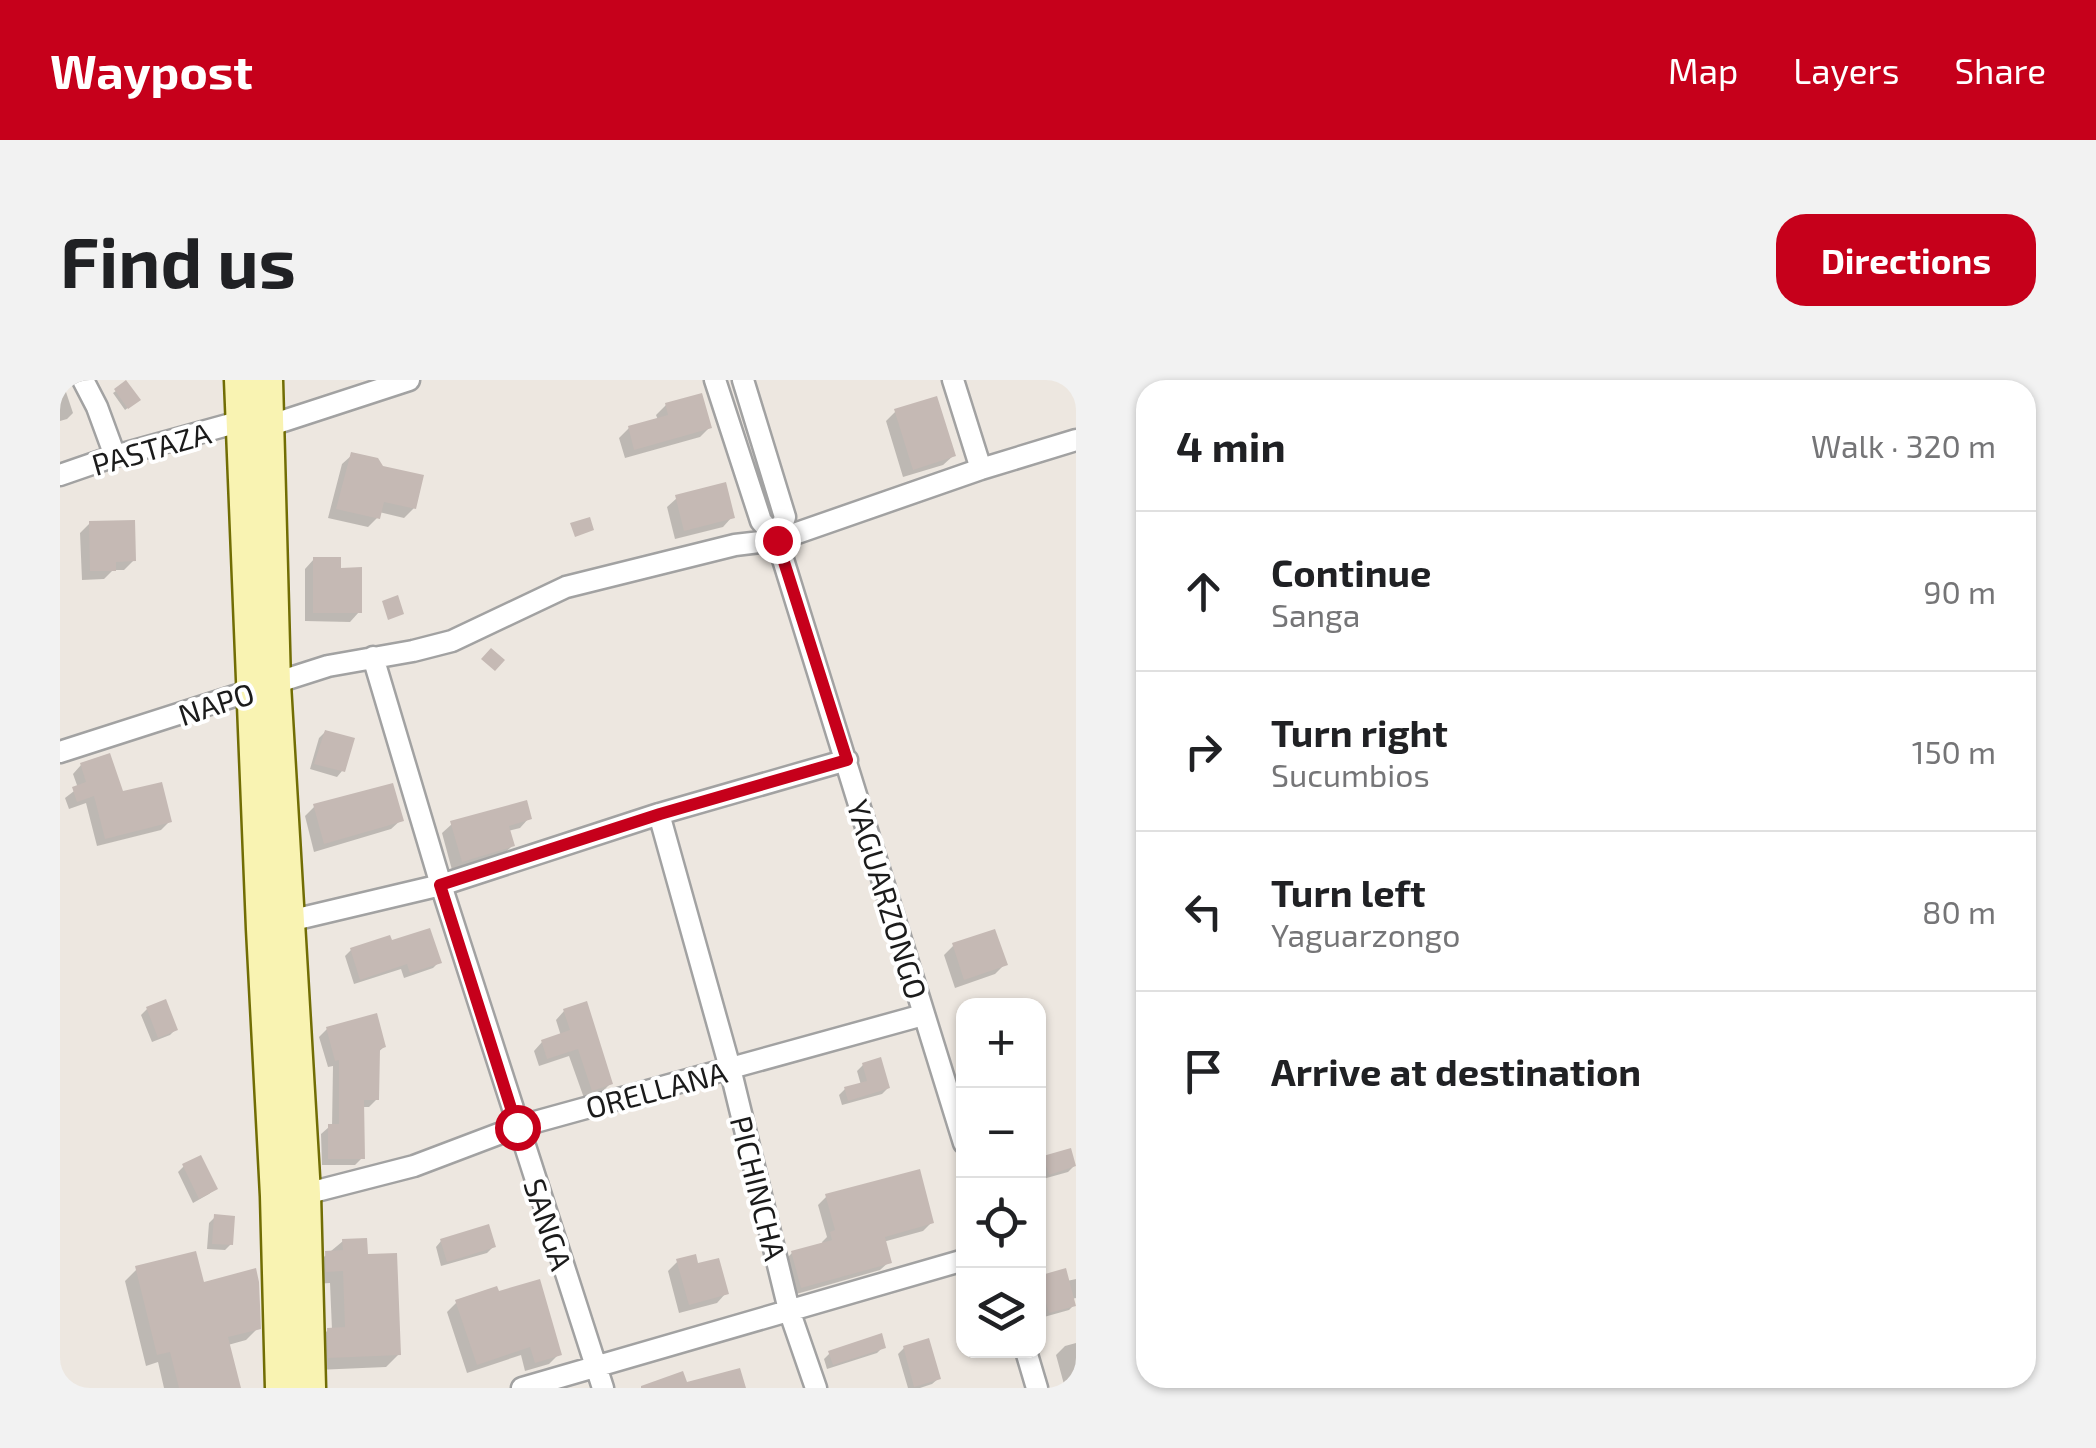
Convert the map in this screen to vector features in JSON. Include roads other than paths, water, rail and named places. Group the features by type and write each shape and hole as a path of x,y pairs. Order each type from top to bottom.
{"main road":[{"path":"240,380 255,423 264,687 262,929 310,1388"},
{"path":"255,423 267,380"},
{"path":"264,687 289,921 290,1195 281,1388"}],"street":[{"path":"83,380 115,456"},
{"name":"PASTAZA","path":"60,475 115,456 255,423 409,380"},
{"name":"YAGUARZONGO","path":"715,380 761,521 777,540 956,1118"},
{"name":"YAGUARZONGO","path":"742,380 785,517 777,540"},
{"path":"953,380 981,468"},
{"name":"NAPO","path":"60,752 328,666 452,641 566,587 735,545 777,540 981,468 1076,440"},
{"name":"SANGA","path":"373,658 440,885 602,1388"},
{"path":"289,921 440,885 660,814 847,760"},
{"name":"PICHINCHA","path":"660,814 730,1068 789,1310 816,1388"},
{"name":"ORELLANA","path":"290,1195 414,1166 517,1127 923,1015"},
{"path":"522,1388 956,1262"},
{"path":"1028,1358 1037,1388"}]}
